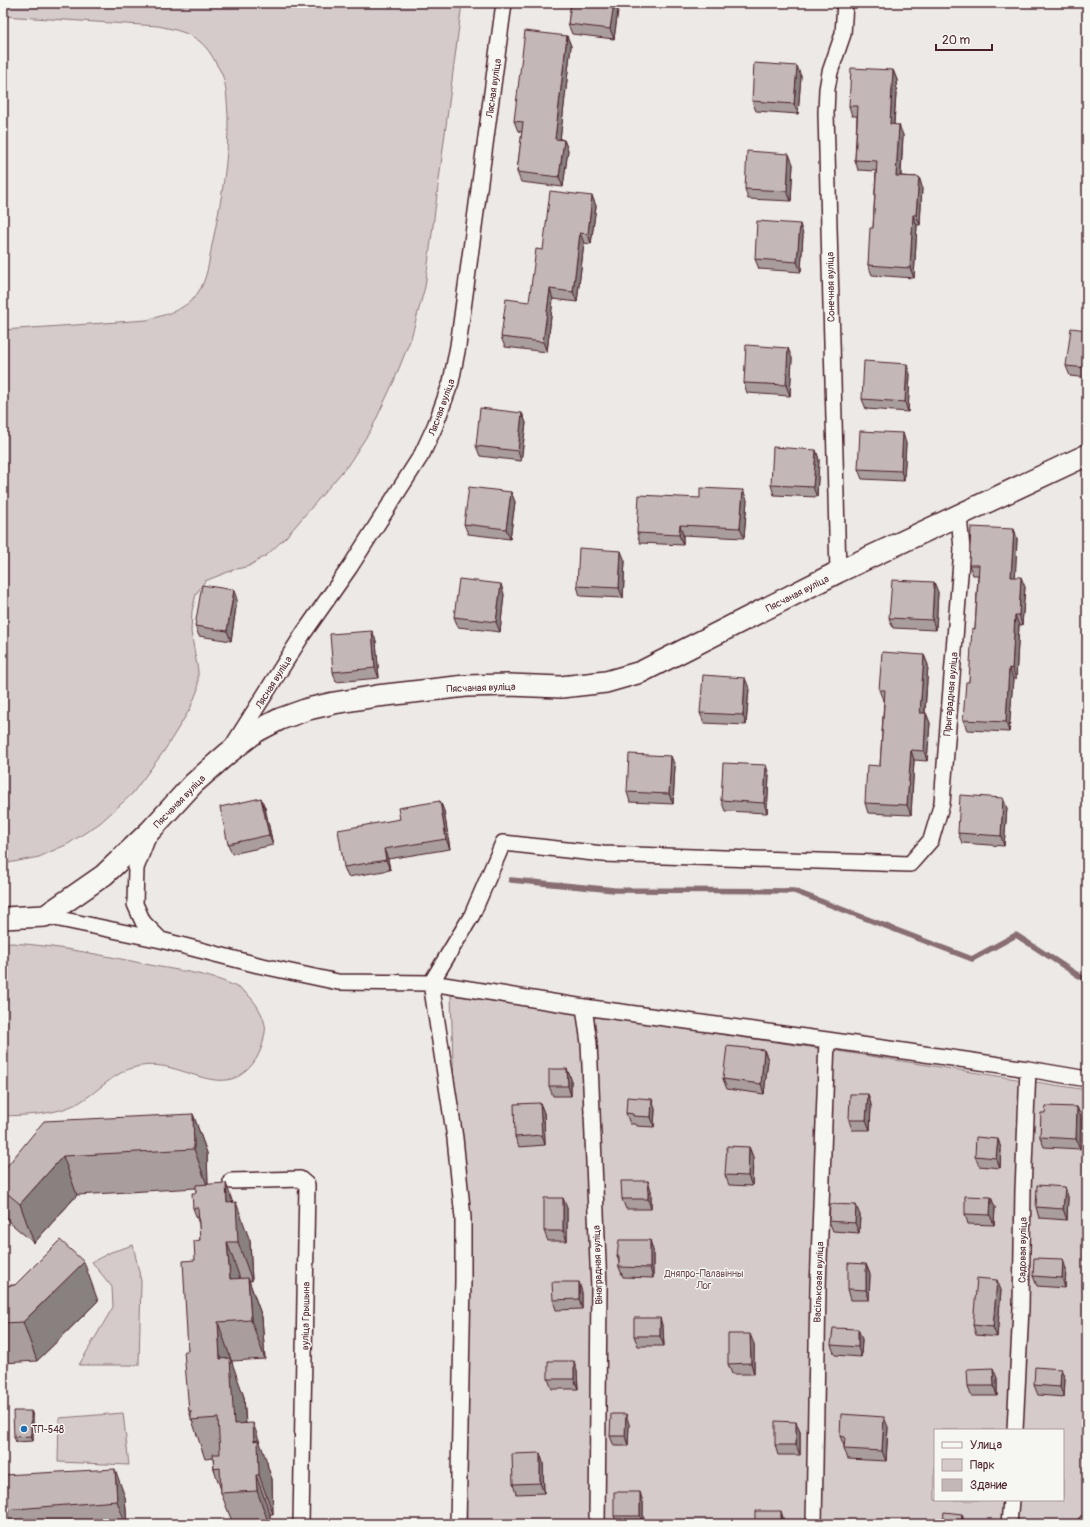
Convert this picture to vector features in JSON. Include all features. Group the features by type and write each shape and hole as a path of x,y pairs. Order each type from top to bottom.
{"street":[{"name":"Лясная вуліца","path":"227,754 303,634 350,567 405,482 422,454 435,426 451,382 458,346 504,3"},
{"name":"Сонечная вуліца","path":"838,572 826,113 827,89 830,72 843,34 845,3"},
{"name":"Пясчаная вуліца","path":"45,916 104,875 150,831 193,784 227,754 257,731 280,719 308,709 334,703 393,694 466,686 509,685 562,688 606,682 634,674 676,655 838,572 1087,455"},
{"name":"Прыгарадная вуліца","path":"431,983 472,915 503,843 603,854 910,864 931,840 942,803 962,549 959,516"},
{"path":"150,831 136,868 135,904 143,922 161,940"},
{"path":"3,918 45,916 161,940 258,965 338,982 431,983 584,1007 827,1040 1087,1079"},
{"path":"431,983 455,1138 463,1218 458,1524"},
{"name":"Вінаградная вуліца","path":"584,1007 589,1043 599,1288 597,1524"},
{"name":"Васільковая вуліца","path":"814,1524 818,1288 827,1040"},
{"name":"Садовая вуліца","path":"1015,1429 1021,1308 1023,1190 1028,1069"},
{"name":"вуліца Грышына","path":"231,1180 300,1179 307,1185 301,1524"},
{"path":"1009,1524 1011,1501"}],"green space":[{"path":"3,3 462,3 425,287 411,338 394,381 372,428 348,465 286,537 267,555 249,566 233,570 205,581 196,594 192,611 191,632 198,671 198,689 190,709 164,751 132,794 100,823 68,844 39,857 3,864 3,330 147,320 181,308 192,300 203,283 209,264 224,181 228,116 226,91 222,73 211,54 199,41 193,37 185,33 158,26 3,16"},
{"path":"12,943 48,946 101,955 190,972 227,983 247,994 261,1012 265,1031 259,1054 249,1069 239,1076 231,1079 215,1080 156,1065 141,1066 128,1069 107,1082 87,1098 62,1110 42,1114 3,1116 3,944"},
{"name":"Дняпро-Палавінны Лог","path":"451,995 844,1052 1087,1090 1087,1524 467,1524"},
{"path":"133,1245 141,1281 139,1365 79,1365 113,1307 112,1287 92,1262 111,1252"},
{"path":"123,1413 129,1465 58,1462 59,1418"}],"building":[{"path":"571,3 614,3 610,29 568,24"},
{"path":"525,31 567,36 555,139 564,140 559,177 517,172 523,122 514,121"},
{"path":"754,63 797,66 794,104 752,101"},
{"path":"851,68 893,70 890,124 899,125 896,176 919,177 916,215 913,215 910,268 868,265 870,228 873,228 877,161 855,160 858,106 849,106"},
{"path":"747,151 789,154 787,191 745,189"},
{"path":"550,191 592,196 588,234 580,233 573,292 550,289 543,342 501,337 506,299 529,302 536,249 543,250"},
{"path":"757,221 800,224 797,262 755,259"},
{"path":"1071,328 1087,330 1087,368 1066,366"},
{"path":"746,345 788,348 786,385 744,383"},
{"path":"864,361 907,364 905,402 862,399"},
{"path":"480,408 522,413 518,451 476,446"},
{"path":"860,431 903,433 901,471 858,469"},
{"path":"773,447 816,450 813,487 771,485"},
{"path":"469,487 511,492 506,529 464,524"},
{"path":"700,488 743,490 740,528 680,525 679,535 637,533 639,495 700,498"},
{"path":"971,527 1014,529 1011,577 1021,577 1019,615 1015,615 1012,669 1009,668 1006,722 963,720 966,682 969,682 972,628 975,629 979,565 969,565"},
{"path":"579,548 621,551 619,588 577,586"},
{"path":"459,579 501,584 496,622 454,617"},
{"path":"892,580 934,582 932,620 889,618"},
{"path":"202,585 234,590 227,631 195,626"},
{"path":"372,631 375,668 333,672 330,634"},
{"path":"882,652 924,655 920,713 926,713 924,751 911,750 907,805 865,803 867,765 880,766 885,690 879,690"},
{"path":"703,675 745,678 743,715 700,713"},
{"path":"629,754 671,756 669,794 627,792"},
{"path":"723,763 766,765 764,803 721,800"},
{"path":"960,795 1003,798 1001,836 958,833"},
{"path":"261,798 269,835 228,844 220,807"},
{"path":"440,801 446,839 384,849 386,860 344,867 338,830 400,819 398,808"},
{"path":"727,1046 764,1050 761,1084 723,1079"},
{"path":"549,1069 567,1069 568,1086 549,1086"},
{"path":"850,1094 868,1094 866,1120 849,1120"},
{"path":"627,1097 652,1099 651,1117 633,1116 633,1114 626,1113"},
{"path":"540,1103 542,1135 515,1137 514,1104"},
{"path":"1046,1106 1077,1107 1076,1139 1040,1137 1041,1113 1045,1113"},
{"path":"193,1114 194,1149 63,1156 20,1204 3,1190 3,1171 44,1121"},
{"path":"976,1137 998,1139 996,1158 975,1156"},
{"path":"727,1146 749,1147 748,1176 725,1175"},
{"path":"621,1181 648,1181 648,1199 622,1199"},
{"path":"226,1183 227,1203 236,1202 238,1242 227,1242 230,1279 248,1278 251,1320 218,1322 220,1359 230,1358 234,1424 253,1423 254,1441 258,1440 259,1475 256,1475 257,1491 221,1493 220,1468 214,1469 213,1454 220,1454 218,1418 191,1420 191,1411 189,1411 184,1351 188,1351 183,1261 195,1260 194,1241 200,1240 198,1208 193,1208 192,1193 196,1193 196,1185"},
{"path":"1037,1185 1065,1187 1063,1209 1036,1207"},
{"path":"965,1196 991,1197 990,1215 965,1214"},
{"path":"544,1198 563,1198 563,1231 544,1231"},
{"path":"830,1204 856,1205 855,1223 829,1221"},
{"path":"60,1240 84,1262 23,1322 3,1323 3,1286 15,1285"},
{"path":"619,1240 650,1240 650,1268 619,1267 619,1256 617,1256"},
{"path":"1034,1258 1063,1259 1062,1278 1033,1276"},
{"path":"848,1263 866,1264 866,1290 848,1289"},
{"path":"977,1278 997,1280 993,1327 973,1325"},
{"path":"552,1282 579,1282 579,1299 553,1300"},
{"path":"634,1318 660,1318 660,1336 634,1336"},
{"path":"833,1328 858,1329 858,1347 831,1345"},
{"path":"728,1334 750,1334 751,1363 728,1364"},
{"path":"548,1361 574,1361 574,1379 548,1379"},
{"path":"1035,1367 1061,1369 1060,1387 1034,1385"},
{"path":"993,1368 994,1386 968,1386 967,1369"},
{"name":"ТП-548","path":"13,1411 31,1411 31,1436 14,1437"},
{"path":"611,1414 626,1414 625,1436 610,1436"},
{"path":"841,1414 884,1417 882,1451 844,1449 845,1437 840,1436"},
{"path":"775,1421 796,1422 796,1445 775,1445"},
{"path":"540,1453 540,1483 513,1484 512,1454"},
{"path":"115,1469 117,1501 3,1510 3,1475"},
{"path":"614,1492 640,1492 640,1516 614,1516"},
{"path":"755,1511 781,1511 781,1524 755,1524"},
{"path":"944,1512 962,1514 961,1524 943,1524"}],"waterway":[{"path":"511,880 614,890 794,891 972,959 1016,935 1087,981"}],"place":[{"name":"ТП-548","path":"24,1429"}]}
